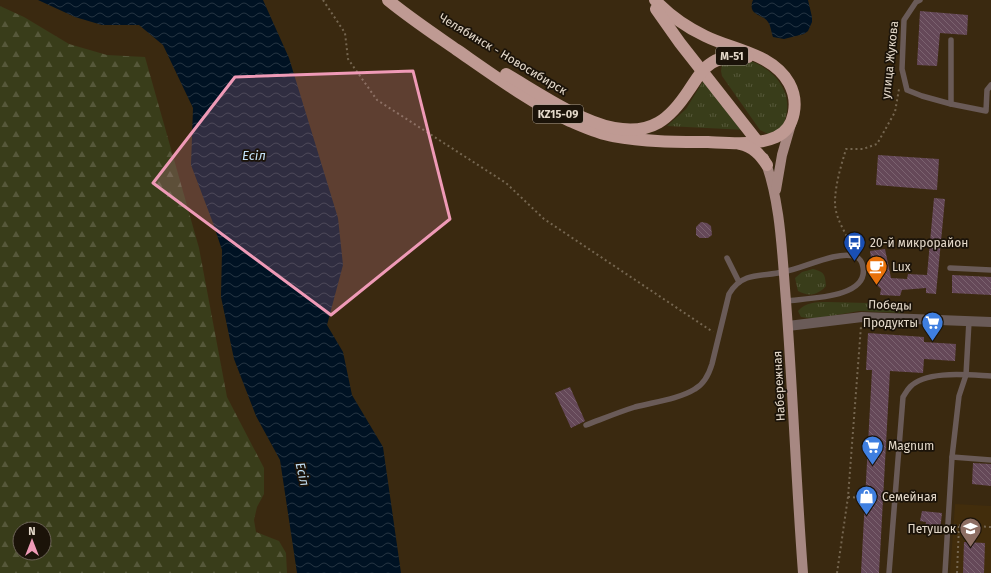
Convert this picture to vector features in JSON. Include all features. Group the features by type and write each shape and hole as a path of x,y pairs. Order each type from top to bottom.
{"highway":[{"name":"Челябинск - Новосибирск","path":"388,0 529,98 570,121 602,134 623,138 666,141 725,143 757,141 774,138 781,134 788,128 792,120"},
{"name":"Челябинск - Новосибирск","path":"393,0 430,26 535,91 583,117 614,128 643,128 659,123 674,111 702,71"},
{"path":"649,0 680,43 757,141"},
{"path":"655,0 671,16 704,36 766,61 780,72 789,83 792,92 794,102 792,120"},
{"path":"722,96 716,84 715,74 719,63 727,56"},
{"name":"M-51","path":"702,71 714,61 727,56 743,56 766,61"},
{"path":"725,143 740,144 751,148 759,154 767,166"}],"main road":[{"name":"Набережная","path":"776,198 782,155 792,120"},
{"name":"Набережная","path":"757,141 767,166 776,198 784,272 803,573"}],"street":[{"name":"Победы","path":"788,326 862,317 991,322"}],"lane":[{"name":"улица Жукова","path":"902,69 904,20 916,2 920,0"},
{"path":"951,40 951,104"},
{"path":"902,69 907,90 951,104 989,112 987,90 991,85"},
{"path":"586,425 634,408 686,394 696,389 708,374 729,294 740,282 751,277 784,272 838,256 852,255 858,257 861,261 863,268 862,279 858,285 837,295 786,301"},
{"path":"727,258 740,282"},
{"path":"950,268 991,270"},
{"path":"945,573 952,457 959,396 966,375 969,321"},
{"path":"889,573 903,398 910,387 922,379 937,376 991,376"},
{"path":"952,457 991,460"}],"path":[{"path":"323,0 345,33 348,59 377,100 506,183 544,219 719,336"},
{"name":"улица Жукова","path":"858,257 840,222 835,204 838,176 846,148 863,149 876,144 888,125 895,112 902,69"},
{"path":"836,573 848,497 862,317"},
{"path":"848,497 865,498"},
{"path":"948,524 991,527"},
{"path":"957,573 959,525"}],"highlighted area":[{"path":"413,71 450,219 331,315 153,183 235,77"}],"shaded area":[{"name":"Петушок","path":"955,504 991,506 991,573 950,573"}],"green space":[{"path":"0,6 24,17 69,44 107,55 145,57 199,248 227,397 264,468 264,494 257,507 254,520 256,532 279,541 286,553 287,573 0,573"},
{"path":"747,60 768,70 782,86 786,96 786,118 781,129 768,134 760,130 722,76 722,63"},
{"path":"705,78 746,130 667,126 686,109"},
{"path":"813,269 824,274 826,286 817,293 813,294 806,294 798,291 795,278 802,272"},
{"path":"815,302 909,304 906,310 901,313 859,311 814,319 801,317 798,311 808,304"}],"water":[{"name":"Есіл","path":"38,0 263,0 289,58 338,218 343,265 327,325 343,352 352,395 383,447 401,573 297,573 280,460 256,416 234,359 221,297 222,250 191,165 193,108 163,45 139,25 102,25 75,17"},
{"path":"753,0 808,0 812,22 808,31 804,34 784,39 773,37 768,22 756,14 752,9"}],"building":[{"path":"920,11 968,15 967,35 940,33 937,66 917,65"},
{"path":"878,155 939,159 937,190 876,185"},
{"path":"934,198 945,199 936,294 926,293 926,288 902,290 900,296 880,295 881,289 875,283 870,251 885,249 891,278 907,279 908,274 927,275"},
{"path":"701,222 707,223 711,226 712,235 708,238 700,238 696,235 696,227"},
{"path":"952,275 991,277 991,295 952,293"},
{"path":"868,333 924,337 924,342 956,344 955,361 924,359 923,373 890,371 879,573 861,573 872,370 866,370"},
{"path":"570,387 585,421 571,428 555,393"},
{"path":"973,463 991,464 991,486 972,484"},
{"path":"922,511 942,513 940,531 925,529 926,522 920,521"},
{"name":"Петушок","path":"964,542 985,543 984,573 963,573"}],"place":[{"name":"20-й микрорайон","path":"855,262"},
{"name":"Lux","path":"876,286"},
{"name":"Продукты","path":"933,342"},
{"name":"Magnum","path":"872,466"},
{"name":"Семейная","path":"866,516"},
{"name":"Петушок","path":"971,548"}]}
